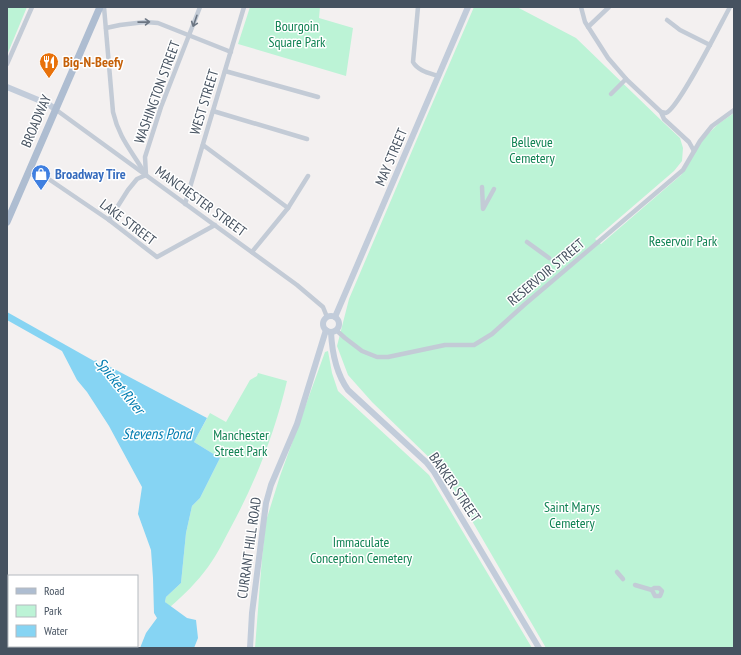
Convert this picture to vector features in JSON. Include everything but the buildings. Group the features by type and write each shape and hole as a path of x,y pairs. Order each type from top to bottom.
{"main road":[{"name":"BROADWAY","path":"7,222 10,205 31,167 100,7"},
{"name":"MAY STREET","path":"335,317 468,7"},
{"path":"7,87 48,104 56,109"},
{"path":"327,316 335,317 339,323 331,331 323,323 327,316"},
{"name":"CURRANT HILL ROAD","path":"250,648 252,613 266,504 331,331"},
{"name":"BARKER STREET","path":"331,331 332,348 341,381 348,390 426,462 434,472 539,648"}],"street":[{"path":"7,64 32,7"},
{"path":"104,7 113,112 123,140 146,175 138,179 128,190 109,220"},
{"name":"WASHINGTON STREET","path":"146,175 145,157 161,107 190,36 200,7"},
{"name":"WEST STREET","path":"185,204 244,7"},
{"path":"418,7 413,62 414,65 423,71 438,76"},
{"path":"581,7 585,22 608,58 626,79 661,112 664,119 689,142 694,151"},
{"path":"588,27 609,7"},
{"path":"661,112 670,112 674,106 690,81 730,7"},
{"path":"667,20 680,30 710,45"},
{"path":"106,28 144,22 158,23 230,52"},
{"path":"225,71 318,97"},
{"path":"611,94 626,79"},
{"name":"MANCHESTER STREET","path":"56,109 297,285 323,307 327,316"},
{"name":"RESERVOIR STREET","path":"331,331 345,338 362,351 376,357 388,357 446,345 474,345 492,334 524,304 683,170 694,151 712,126 734,110"},
{"path":"213,111 308,139"},
{"path":"203,145 288,208"},
{"name":"LAKE STREET","path":"31,167 109,220 157,257 215,225"},
{"path":"252,252 288,208 308,176"},
{"path":"482,187 483,209 494,189"},
{"path":"527,242 549,258"},
{"path":"617,572 623,579"},
{"path":"635,585 652,590"}],"green space":[{"path":"7,7 27,7 7,55"},
{"name":"Bourgoin Square Park","path":"250,7 320,7 319,18 353,28 346,76 238,44"},
{"path":"474,7 517,7 576,38 680,138 683,148 682,161 674,171 595,239 601,244 681,175 703,139 718,124 734,113 734,648 546,648 443,471 372,402 348,375 337,346 349,299"},
{"name":"Immaculate Conception Cemetery","path":"328,351 332,373 338,391 429,475 532,648 255,648 266,521 280,476 325,352"},
{"name":"Manchester Street Park","path":"258,373 287,381 277,419 264,456 249,492 214,558 204,573 170,607 165,602 166,597 181,583 186,533 192,506 200,498 220,458 194,442 210,413 226,422 250,380 257,376"}],"water":[{"name":"Stevens Pond","path":"7,312 94,361 97,360 94,365 97,367 101,362 207,418 194,442 220,458 200,498 192,506 186,533 181,583 166,597 165,602 187,618 196,620 198,638 194,648 140,648 146,633 157,618 154,613 151,550 138,514 142,487 109,426 87,392 77,380 62,351 7,320"}],"place":[{"name":"Big-N-Beefy","path":"49,79"},
{"name":"Broadway Tire","path":"41,191"}],"park label":[{"name":"Bellevue Cemetery","path":"532,150"},
{"name":"Reservoir Park","path":"683,241"},
{"name":"Saint Marys Cemetery","path":"572,516"}],"water label":[{"name":"Spicket River","path":"120,386"}]}
